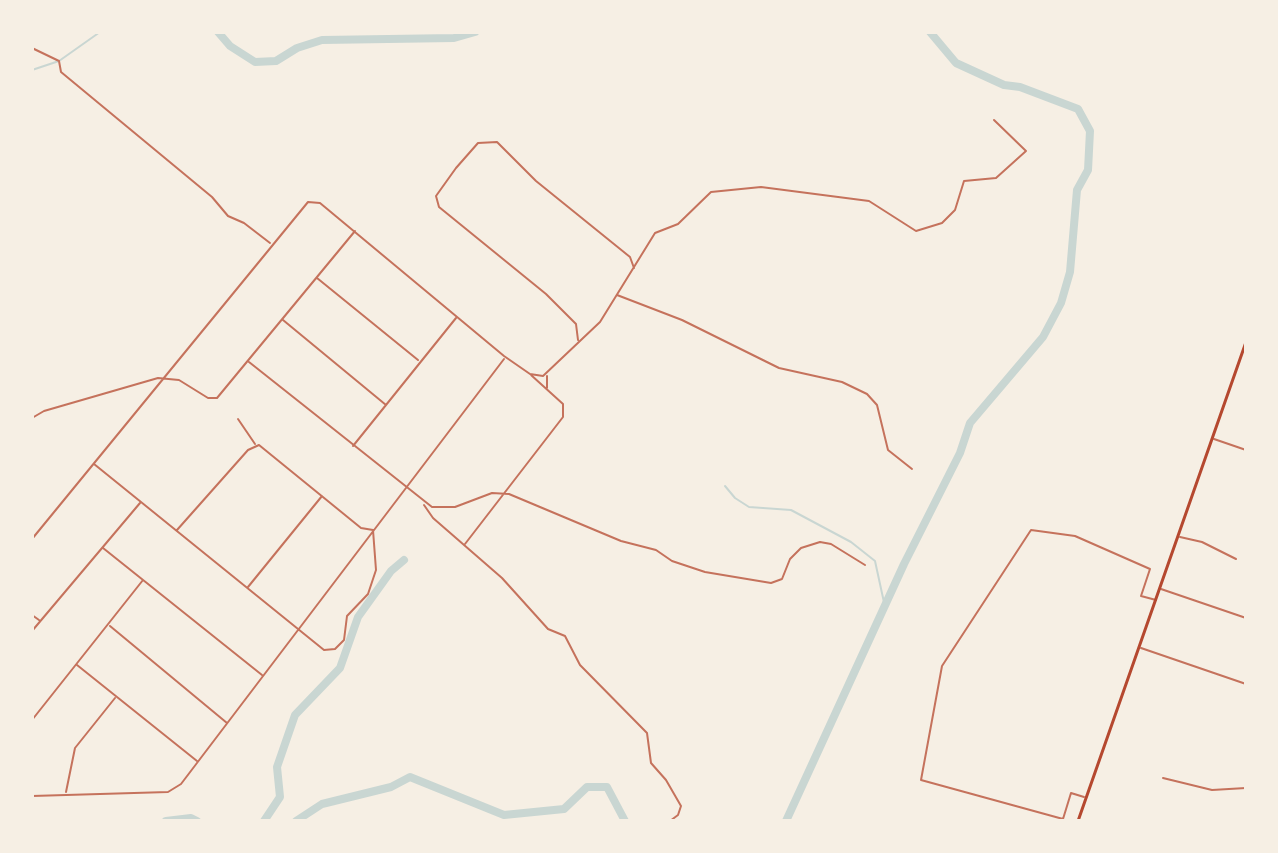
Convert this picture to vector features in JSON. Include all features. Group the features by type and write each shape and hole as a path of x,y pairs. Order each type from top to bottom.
{"main road":[{"path":"1078,821 1246,342"}],"street":[{"path":"32,48 59,61 61,72 212,197 228,216 244,223 271,244"},
{"path":"549,391 545,383 548,374 577,341 600,322 655,233 678,224 695,204 719,189 761,187 869,201 916,231 942,223 955,210 964,181 996,178 1026,151 994,120"},
{"path":"577,341 576,324 546,294 439,207 435,200 438,191 474,146 492,140 630,257 634,268"},
{"path":"32,539 308,202 320,203 563,404 561,421 463,546"},
{"path":"32,418 44,411 165,378 179,380 214,399 249,362 355,231"},
{"path":"316,278 420,361"},
{"path":"617,295 682,320 779,368 842,382 867,394 877,405 887,432 888,450 912,469"},
{"path":"353,446 457,317"},
{"path":"282,320 387,406"},
{"path":"32,796 168,792 181,784 504,356"},
{"path":"249,362 423,503 432,507 455,507 492,493 504,493 705,572 778,582 795,553 820,542 841,549 865,565"},
{"path":"530,374 548,374"},
{"path":"238,419 256,445 271,453 361,528 373,530"},
{"path":"1213,439 1246,450"},
{"path":"177,530 256,445"},
{"path":"94,464 324,650 335,649 342,643 347,634 347,616 368,594 376,570 373,530"},
{"path":"247,588 323,495"},
{"path":"32,631 141,502"},
{"path":"423,503 433,518 502,578 548,629 565,636 580,665 647,733 651,763 681,806 678,815 670,821"},
{"path":"1086,798 1071,793 1063,819 921,780 942,666 1031,530 1075,536 1150,569 1141,596 1157,601"},
{"path":"1179,537 1202,542 1236,559"},
{"path":"103,548 262,675"},
{"path":"32,720 144,579"},
{"path":"1161,589 1246,618"},
{"path":"32,615 40,621"},
{"path":"109,625 227,723"},
{"path":"1140,647 1246,684"},
{"path":"76,665 198,762"},
{"path":"65,795 75,748 115,697"},
{"path":"1163,778 1212,790 1246,788"}],"waterway":[{"path":"32,70 59,61 100,32"},
{"path":"218,32 230,46 255,62 276,61 297,48 322,40 454,38 475,32"},
{"path":"786,821 904,564 960,453 970,423 1043,337 1061,303 1070,272 1077,190 1088,170 1090,131 1078,109 1020,87 1004,85 956,63 930,32"},
{"path":"725,486 735,498 749,507 791,510 851,542 875,561 885,607"},
{"path":"264,821 280,797 277,767 295,715 340,668 358,617 391,571 404,560"},
{"path":"296,821 322,804 391,787 410,777 504,815 564,809 587,787 607,787 625,821"},
{"path":"166,821 191,818 197,821"}]}
